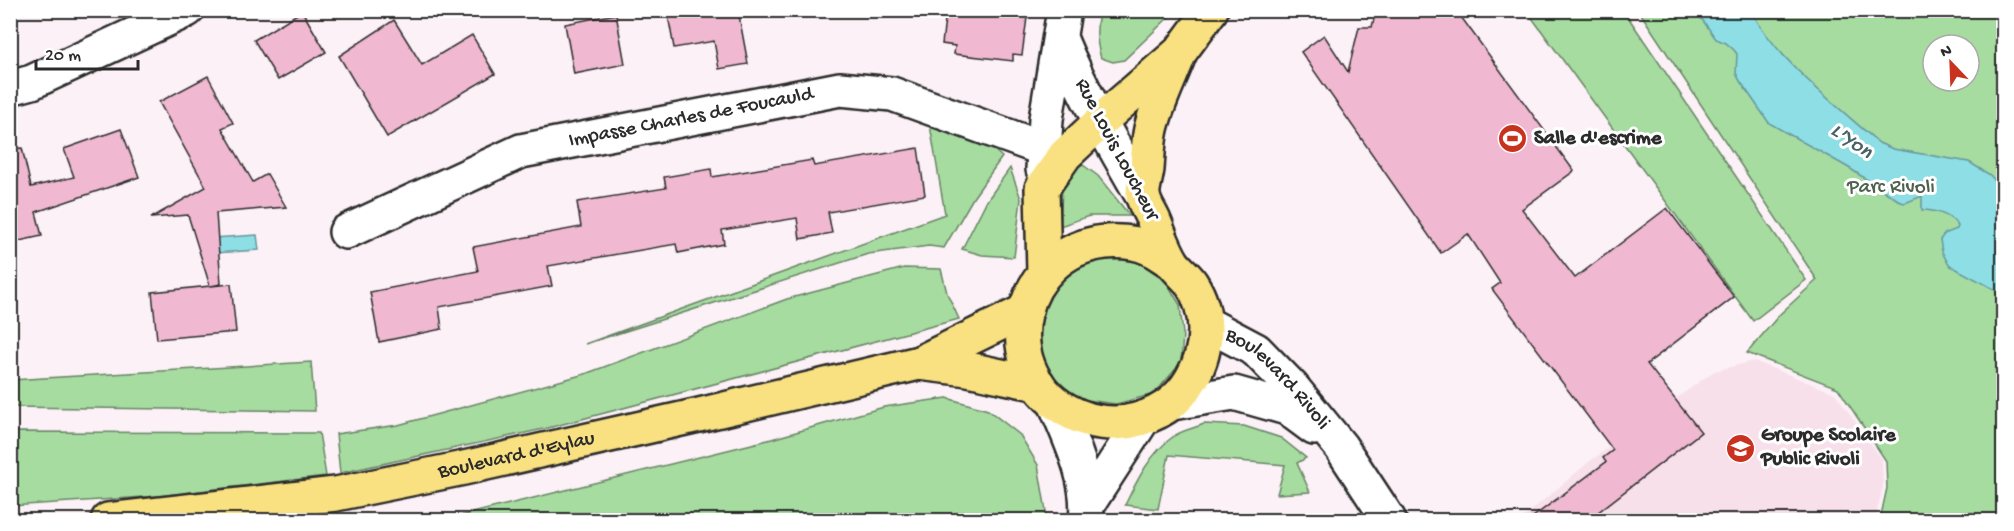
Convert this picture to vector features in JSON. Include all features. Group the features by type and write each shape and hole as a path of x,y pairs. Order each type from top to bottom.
{"main road":[{"path":"1042,188 1065,155 1099,122 1180,52 1211,10"},
{"path":"1143,197 1151,128 1180,52"},
{"name":"Rue Louis Loucheur","path":"1042,188 1044,273"},
{"name":"Rue Louis Loucheur","path":"1143,197 1172,262"},
{"path":"1120,241 1148,247 1172,262 1191,283 1203,309 1205,323 1204,346 1198,367 1188,387 1158,413 1143,419 1112,424 1082,418 1046,393 1027,361 1022,336 1025,311 1032,292 1044,273 1074,251 1092,244 1120,241"},
{"name":"Boulevard d'Eylau","path":"108,520 336,494 464,468 919,363 1025,311"},
{"name":"Boulevard d'Eylau","path":"919,363 968,369 1046,393"}],"street":[{"path":"10,88 32,81 187,10"},
{"name":"Rue Louis Loucheur","path":"1062,24 1074,74 1143,197"},
{"name":"Rue Louis Loucheur","path":"1042,188 1046,119 1062,24"},
{"name":"Impasse Charles de Foucauld","path":"346,232 521,151 840,89 892,94 1044,149"},
{"name":"Boulevard Rivoli","path":"1205,323 1256,351 1292,387 1341,447 1389,520"},
{"path":"1046,393 1074,449 1087,512"},
{"name":"Boulevard Rivoli","path":"1172,403 1234,393 1287,408 1341,447"},
{"path":"1087,512 1143,419"}],"shaded area":[{"name":"Groupe Scolaire Public Rivoli","path":"1754,361 1835,393 1882,459 1883,487 1875,520 1520,520 1590,461 1714,371"}],"green space":[{"path":"1100,10 1170,10 1170,16 1124,60 1113,62 1101,58 1099,52 1097,28"},
{"path":"1527,11 1624,11 1806,280 1753,321"},
{"name":"Parc Rivoli","path":"1639,11 2003,11 2003,520 1880,520 1887,488 1886,461 1838,388 1747,353 1780,314 1817,280"},
{"path":"930,125 982,139 1002,157 973,198 944,248 929,246 868,254 585,344 945,214"},
{"path":"1079,162 1098,176 1130,216 1089,216 1060,226 1062,189"},
{"path":"1010,168 1021,199 1014,257 982,255 962,249 986,202"},
{"path":"1107,253 1138,261 1163,276 1180,305 1183,334 1181,363 1154,394 1116,404 1072,398 1043,368 1035,313 1059,272"},
{"path":"904,268 941,269 947,293 959,319 548,428 340,473 336,434 398,425 585,374 787,299"},
{"path":"311,362 315,411 11,407 11,380"},
{"path":"947,398 988,410 1020,435 1038,465 1046,511 1044,520 444,520 768,440 884,407"},
{"path":"1204,424 1244,426 1281,438 1306,458 1297,463 1310,492 1277,494 1285,465 1169,455 1158,509 1125,505 1140,476 1158,450 1177,434"},
{"path":"11,432 319,433 326,476 159,496 11,506"}],"water":[{"name":"L'Yon","path":"1696,11 1751,11 1763,30 1793,66 1879,143 1893,149 1969,162 1990,175 2003,190 2003,296 1949,265 1942,252 1940,240 1944,234 1957,229 1958,226 1942,214 1922,210 1922,196 1905,203 1901,202 1849,168 1769,123 1736,73 1737,54 1726,43 1716,39"},
{"path":"257,235 259,250 200,254 198,239"}],"building":[{"path":"667,10 738,10 748,64 719,69 714,41 674,48"},
{"path":"946,10 1028,10 1022,55 1013,54 1013,61 954,54 955,46 942,44"},
{"path":"1392,10 1456,10 1574,171 1522,209 1575,278 1667,208 1734,297 1647,364 1701,432 1588,520 1529,520 1606,462 1603,458 1613,450 1492,289 1500,283 1468,234 1441,253 1301,52 1324,35 1348,72 1359,27 1372,27 1375,15 1391,16"},
{"path":"302,11 326,52 278,80 254,40"},
{"path":"616,14 625,64 574,74 565,24"},
{"path":"394,20 422,65 472,35 495,74 387,137 339,56"},
{"path":"208,76 233,123 222,128 253,182 267,174 286,207 216,213 221,284 211,286 231,284 236,332 157,339 152,292 210,286 188,215 151,218 206,187 159,102"},
{"path":"121,129 139,177 36,212 42,236 10,243 10,149 22,148 31,187 74,177 64,149"},
{"path":"918,148 925,195 828,212 832,233 800,239 797,218 722,230 724,244 678,253 676,244 548,266 552,286 439,307 442,329 379,342 370,292 478,271 473,247 581,227 577,202 666,188 664,177 711,169 712,177 812,160 814,166"}],"place":[{"name":"Salle d'escrime","path":"1513,139"},
{"name":"Groupe Scolaire Public Rivoli","path":"1740,448"}]}
